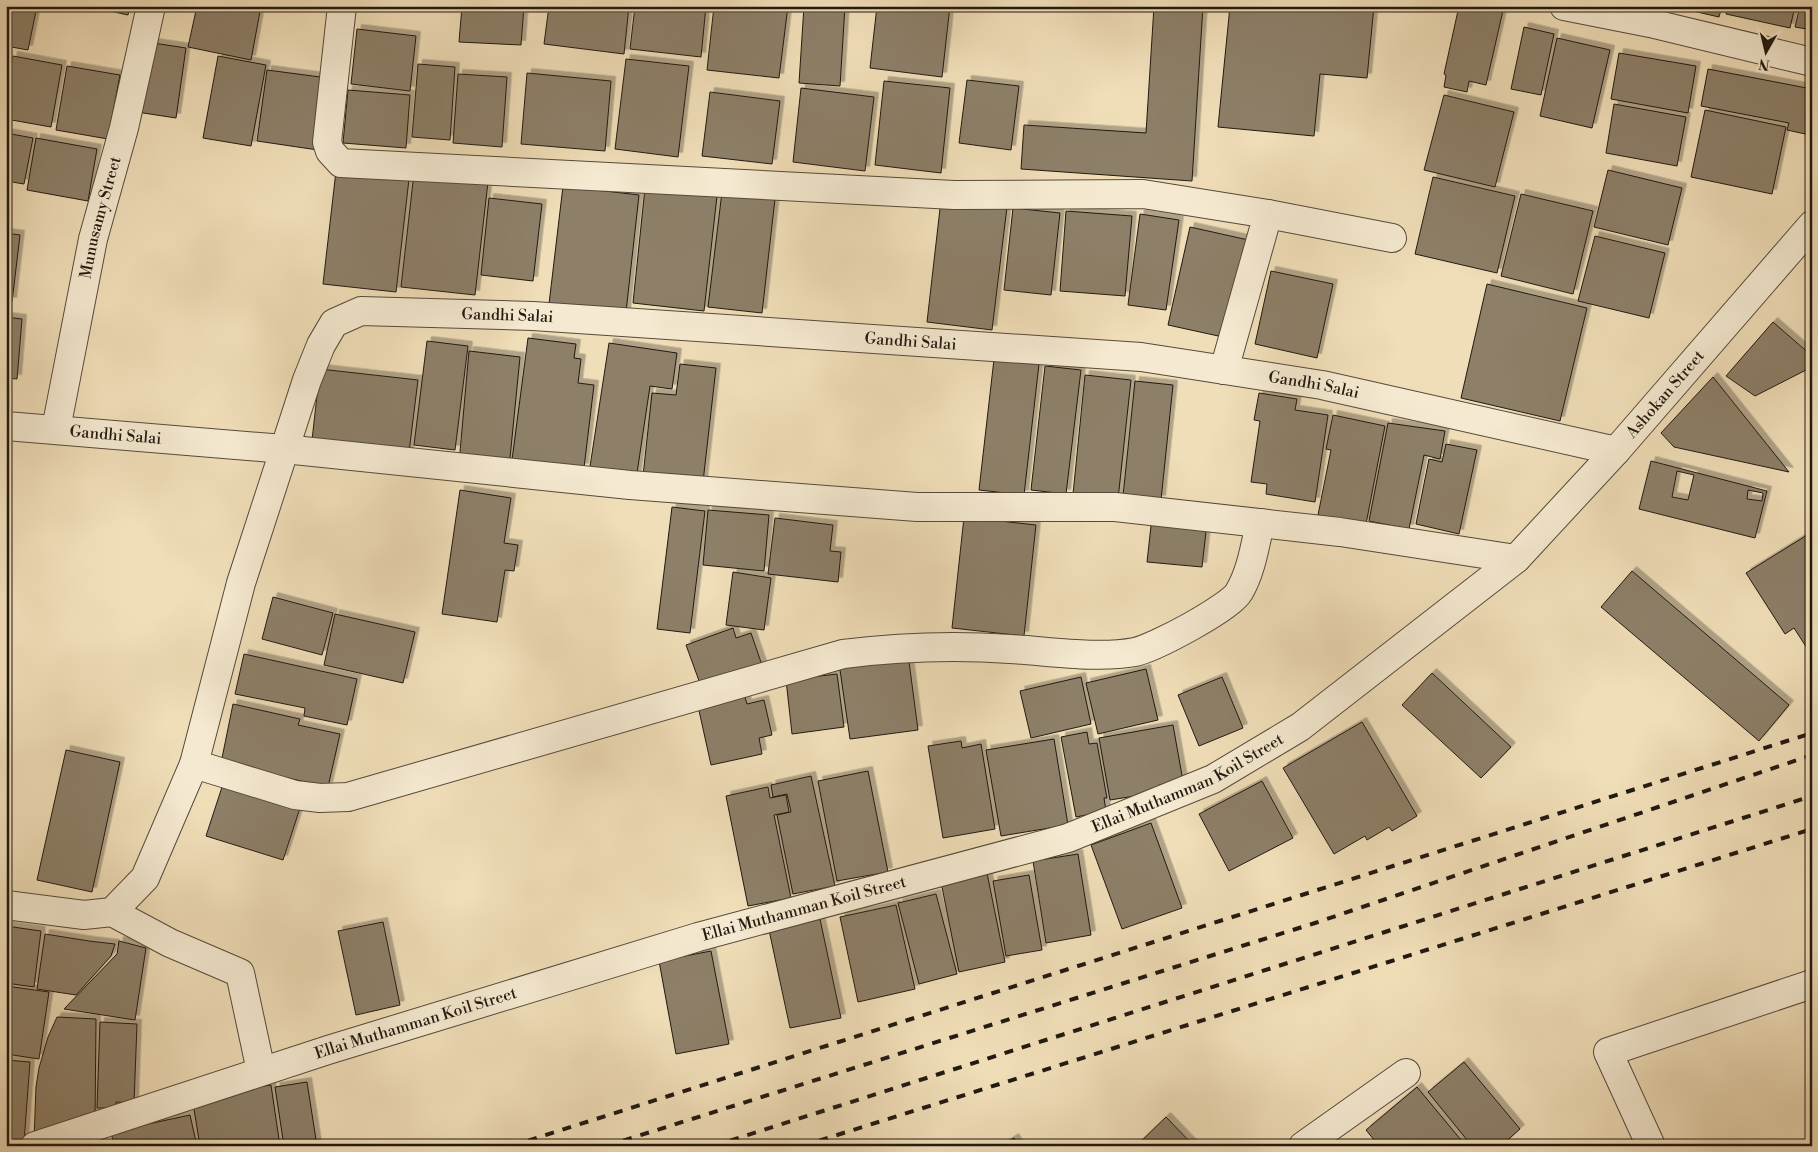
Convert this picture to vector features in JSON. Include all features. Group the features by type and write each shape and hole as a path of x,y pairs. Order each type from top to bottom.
{"street":[{"name":"Munusamy Street","path":"56,430 93,239 124,128 151,6"},
{"path":"342,6 327,142 330,151 341,163 954,195 1143,194 1268,214 1392,238"},
{"path":"1564,6 1650,22 1812,62"},
{"path":"1224,370 1268,214"},
{"name":"Ashokan Street","path":"1516,559 1616,451 1812,225"},
{"name":"Gandhi Salai","path":"284,448 321,345 334,323 361,311 533,316 1141,357 1322,385 1616,451"},
{"name":"Gandhi Salai","path":"6,426 284,448 630,485 778,497 917,507 1115,507 1340,532 1516,559"},
{"path":"112,912 145,878 194,764 241,583 284,448"},
{"path":"194,764 295,795 320,798 348,797 843,654 893,648 963,646 1110,654 1136,652 1159,642 1223,607 1238,593 1248,572 1260,523"},
{"name":"Ellai Muthamman Koil Street","path":"35,1146 262,1071 698,937 1077,835 1214,779 1300,727 1516,559"},
{"path":"6,905 84,915 112,912 170,942 240,973 262,1071"},
{"path":"1651,1146 1608,1052 1812,984"},
{"path":"1303,1146 1406,1072"}],"building":[{"path":"6,6 37,6 28,50 6,46"},
{"path":"87,6 130,6 128,15"},
{"path":"197,6 261,6 251,60 188,47"},
{"path":"462,6 524,6 521,45 459,42"},
{"path":"549,6 629,6 624,54 544,44"},
{"path":"635,6 706,6 701,57 630,49"},
{"path":"714,6 788,6 779,78 707,70"},
{"path":"804,6 845,6 840,86 799,83"},
{"path":"877,6 950,6 942,77 870,68"},
{"path":"1154,6 1203,6 1192,181 1021,169 1024,125 1146,133"},
{"path":"1230,6 1374,6 1367,78 1320,74 1314,136 1218,127"},
{"path":"1459,6 1504,6 1486,85 1469,81 1467,92 1444,87 1446,75 1444,74"},
{"path":"1671,6 1722,6 1719,17"},
{"path":"1728,6 1795,6 1790,28 1726,14"},
{"path":"1800,6 1812,6 1812,30 1795,27"},
{"path":"1524,27 1554,34 1541,95 1511,89"},
{"path":"357,29 416,36 410,91 351,84"},
{"path":"1557,38 1610,50 1592,128 1540,116"},
{"path":"147,42 186,48 176,118 137,112"},
{"path":"1619,53 1696,66 1688,113 1611,99"},
{"path":"13,56 62,65 51,127 6,119 6,94"},
{"path":"218,56 266,65 251,146 203,138"},
{"path":"626,59 689,66 678,157 615,149"},
{"path":"418,64 455,67 450,140 412,137"},
{"path":"67,66 120,75 108,139 56,130"},
{"path":"1708,69 1812,89 1810,135 1787,130 1789,123 1701,106"},
{"path":"267,70 328,78 318,150 257,141"},
{"path":"527,73 611,81 605,151 521,144"},
{"path":"458,74 507,77 502,147 453,143"},
{"path":"967,80 1019,86 1011,150 959,143"},
{"path":"884,81 950,88 941,173 875,165"},
{"path":"801,88 874,97 865,171 793,162"},
{"path":"348,90 410,95 406,148 343,143"},
{"path":"710,92 780,101 772,164 702,156"},
{"path":"1444,95 1514,112 1495,187 1424,170"},
{"path":"1614,104 1686,117 1677,166 1606,153"},
{"path":"1705,110 1786,127 1772,194 1691,177"},
{"path":"6,133 33,138 24,184 6,181"},
{"path":"36,138 97,149 88,201 27,190"},
{"path":"1608,170 1682,188 1668,245 1594,227"},
{"path":"336,171 409,179 396,292 323,284"},
{"path":"414,173 488,182 475,295 401,287"},
{"path":"1433,177 1515,196 1497,273 1415,254"},
{"path":"563,186 639,195 626,312 549,304"},
{"path":"645,188 717,196 704,311 633,303"},
{"path":"722,192 775,199 762,313 708,307"},
{"path":"1521,194 1593,211 1573,294 1501,276"},
{"path":"489,198 542,204 533,281 481,275"},
{"path":"941,200 1007,207 992,330 927,322"},
{"path":"1013,208 1060,213 1051,295 1004,290"},
{"path":"1066,211 1132,216 1125,296 1060,291"},
{"path":"1140,214 1179,220 1166,310 1128,305"},
{"path":"1190,227 1253,241 1232,339 1168,325"},
{"path":"6,233 20,235 12,302 6,301"},
{"path":"1595,236 1665,253 1649,318 1578,301"},
{"path":"1271,271 1333,284 1317,358 1255,344"},
{"path":"1487,284 1587,308 1560,421 1461,398"},
{"path":"6,317 22,319 17,379 6,378"},
{"path":"1773,322 1812,356 1812,367 1755,396 1726,376"},
{"path":"528,338 576,344 574,358 581,359 578,383 594,385 584,468 512,460"},
{"path":"427,341 468,346 455,450 414,445"},
{"path":"609,343 677,353 672,389 650,386 636,480 589,473"},
{"path":"469,351 520,357 509,468 459,463"},
{"path":"994,359 1039,364 1024,495 979,490"},
{"path":"680,364 716,368 703,482 643,476 652,393 676,395"},
{"path":"1045,366 1081,370 1066,494 1031,490"},
{"path":"320,369 418,380 409,452 312,440"},
{"path":"1085,375 1131,380 1118,499 1073,494"},
{"path":"1713,377 1789,472 1674,447 1661,433"},
{"path":"1135,381 1173,385 1161,500 1123,496"},
{"path":"1259,393 1297,399 1295,410 1328,415 1315,502 1266,494 1267,484 1251,482 1260,421 1254,420"},
{"path":"1333,415 1385,426 1366,524 1318,515 1331,450 1326,449"},
{"path":"1388,423 1445,431 1440,459 1424,455 1409,529 1369,521"},
{"path":"1446,444 1477,450 1459,534 1416,524 1429,459 1442,462"},
{"path":"1651,461 1767,491 1755,538 1639,509","holes":["1677,471 1694,475 1688,500 1672,497","1748,490 1763,493 1762,501 1747,499"]},
{"path":"460,490 511,498 504,543 518,545 514,571 505,570 497,622 442,614"},
{"path":"672,507 705,511 690,633 657,629"},
{"path":"708,510 769,515 764,571 703,565"},
{"path":"964,517 1036,525 1024,636 952,628"},
{"path":"1152,517 1207,523 1202,567 1147,562"},
{"path":"775,518 833,525 830,551 841,552 838,582 768,574"},
{"path":"1812,532 1812,656 1794,628 1785,634 1746,573"},
{"path":"1632,571 1789,705 1759,741 1601,607"},
{"path":"733,572 771,578 764,630 726,625"},
{"path":"273,597 333,613 322,655 262,639"},
{"path":"335,614 415,632 403,683 324,665"},
{"path":"733,628 736,638 751,633 763,668 702,689 686,645"},
{"path":"244,654 357,679 347,725 304,716 305,708 235,694"},
{"path":"908,654 918,730 850,739 839,663"},
{"path":"1146,669 1158,720 1098,734 1086,683"},
{"path":"1432,673 1511,747 1481,778 1402,705"},
{"path":"837,674 844,727 792,734 786,680"},
{"path":"1081,677 1091,724 1031,738 1020,691"},
{"path":"1222,677 1243,728 1199,746 1178,695"},
{"path":"745,697 747,704 764,700 772,735 759,738 762,754 711,765 698,706"},
{"path":"233,704 300,719 298,725 340,734 328,787 221,763"},
{"path":"1362,722 1417,816 1392,831 1389,827 1367,840 1365,836 1334,854 1283,768"},
{"path":"1173,725 1183,781 1159,785 1160,792 1110,800 1099,738"},
{"path":"1087,732 1089,744 1097,743 1107,798 1104,798 1106,811 1076,817 1061,737"},
{"path":"1054,739 1068,825 1001,836 986,750"},
{"path":"961,741 962,748 981,744 995,829 943,838 928,746"},
{"path":"66,750 120,762 92,892 37,880"},
{"path":"868,771 888,872 837,881 818,781"},
{"path":"811,776 835,886 793,894 777,815 791,812 787,794 773,797 771,785"},
{"path":"1262,781 1293,838 1229,871 1199,814"},
{"path":"223,784 300,808 283,860 206,836"},
{"path":"768,787 770,798 786,795 789,812 774,815 791,898 748,906 726,796"},
{"path":"1151,823 1182,908 1122,929 1091,845"},
{"path":"1078,854 1091,935 1046,943 1033,861"},
{"path":"987,873 1005,962 959,972 941,882"},
{"path":"1029,875 1042,950 1006,956 993,881"},
{"path":"936,894 957,974 919,984 898,903"},
{"path":"896,905 915,989 858,1002 840,917"},
{"path":"820,919 841,1018 790,1028 769,930"},
{"path":"383,922 400,1005 356,1015 338,931"},
{"path":"6,926 41,931 34,987 6,983"},
{"path":"45,934 115,944 111,956 76,995 37,989"},
{"path":"119,941 146,948 135,1020 64,1009 117,954"},
{"path":"711,951 729,1044 676,1054 659,961"},
{"path":"6,986 49,992 39,1059 6,1054"},
{"path":"57,1017 96,1019 95,1123 34,1140 36,1087 39,1068 48,1037"},
{"path":"100,1022 137,1024 134,1103 116,1102 116,1108 97,1108"},
{"path":"6,1060 30,1062 24,1142 8,1146 6,1146"},
{"path":"1464,1062 1520,1129 1501,1146 1472,1146 1428,1092"},
{"path":"307,1082 317,1146 284,1146 275,1087"},
{"path":"271,1085 280,1146 200,1146 192,1097"},
{"path":"1417,1087 1466,1146 1379,1146 1366,1130"},
{"path":"190,1115 197,1146 114,1146 111,1132"},
{"path":"1166,1117 1194,1146 1136,1146"},
{"path":"1014,1138 1019,1146 1002,1146"}],"railway":[{"path":"511,1146 1812,733"},
{"path":"606,1146 1315,923 1812,755"},
{"path":"713,1146 1812,796"},
{"path":"802,1146 1812,829"}]}
